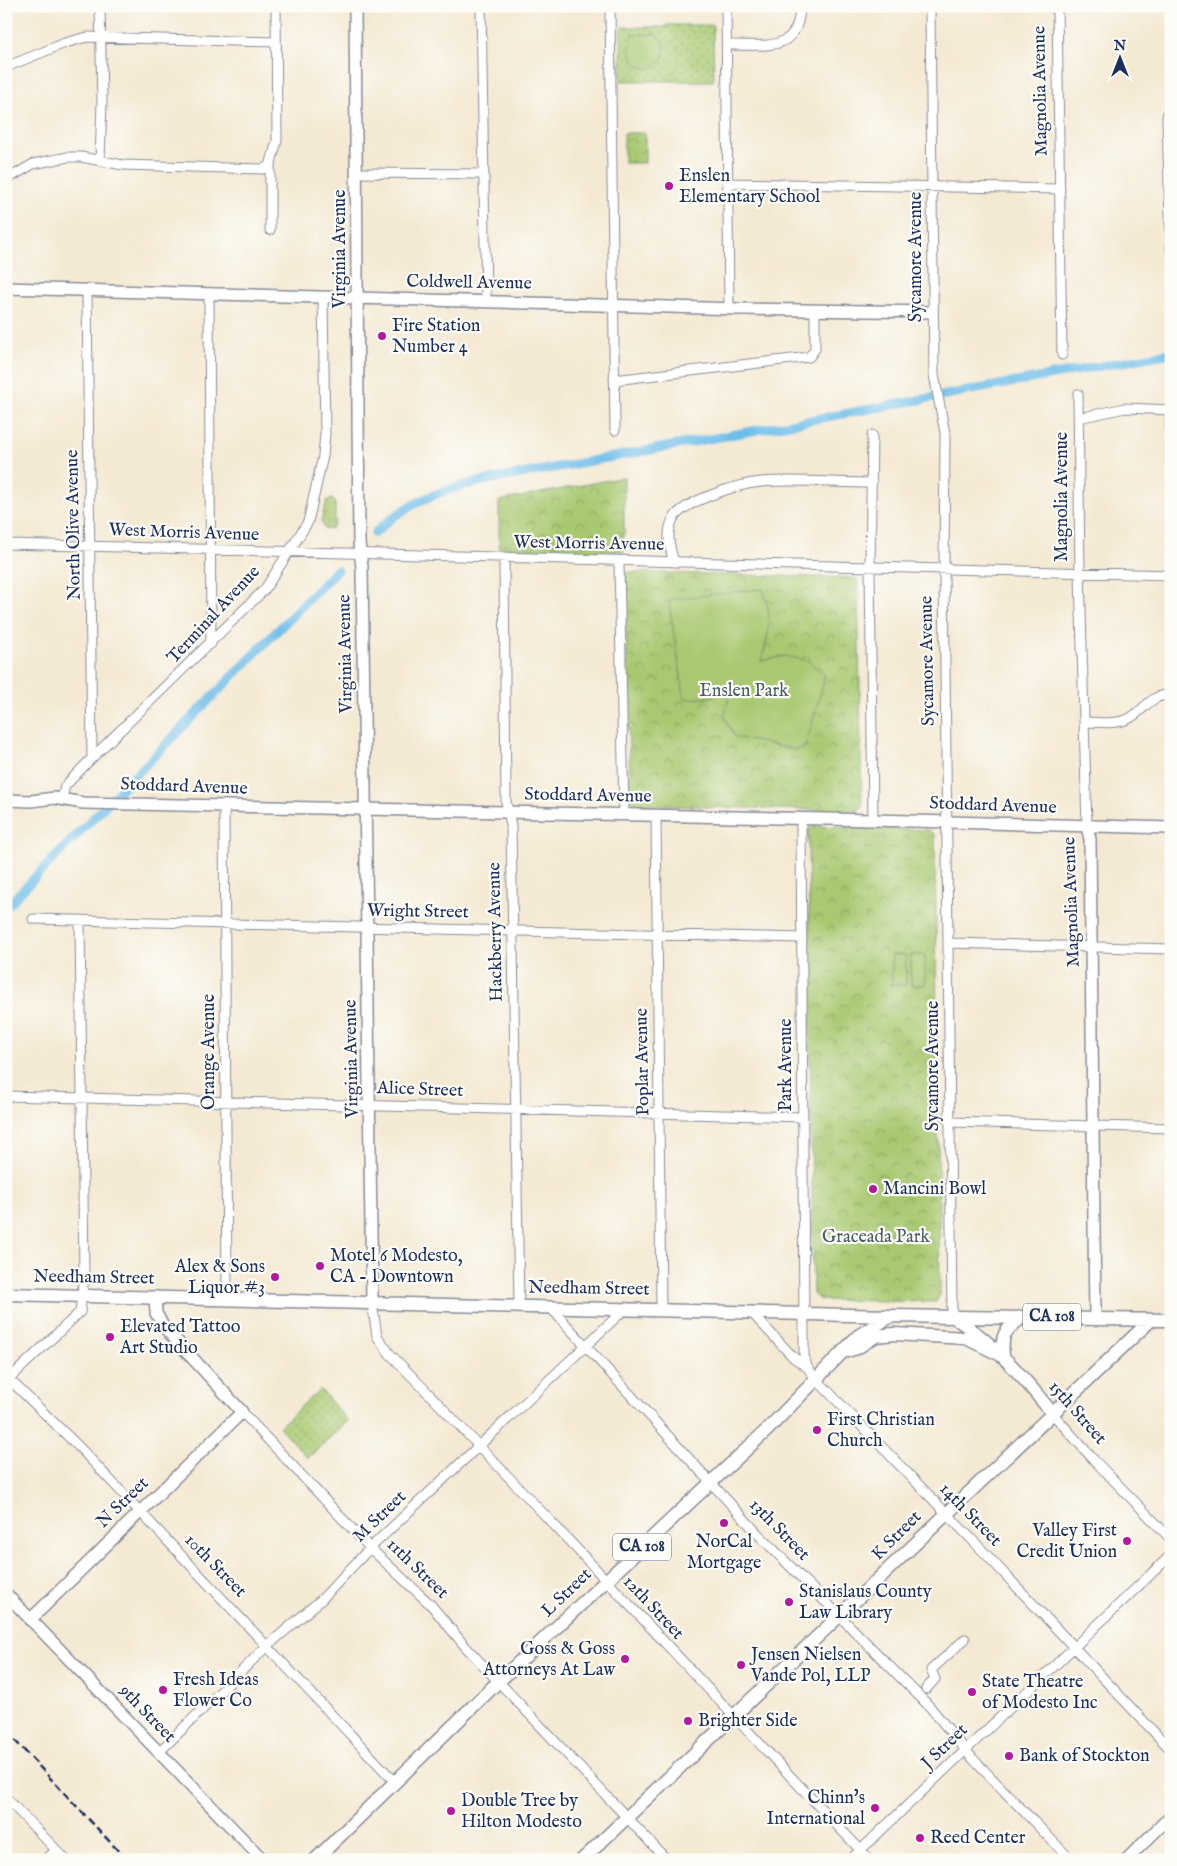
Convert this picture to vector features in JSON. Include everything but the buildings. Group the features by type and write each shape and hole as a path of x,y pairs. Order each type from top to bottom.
{"main road":[{"name":"Needham Street","path":"6,1294 1170,1321"},
{"name":"L Street","path":"315,1860 605,1580 817,1380 858,1336 891,1316"},
{"name":"15th Street","path":"952,1316 981,1335 1003,1356 1052,1412"},
{"path":"843,1352 857,1348 876,1336 894,1334 966,1338 1003,1356 1003,1334 1022,1317"},
{"name":"K Street","path":"582,1860 732,1715 1151,1320"}],"street":[{"path":"100,6 102,93 100,161"},
{"path":"270,230 272,162 277,141 276,6"},
{"name":"Virginia Avenue","path":"355,6 358,174 357,299 368,927 372,1302"},
{"path":"481,6 486,301"},
{"path":"610,6 612,304 615,430"},
{"path":"726,6 729,309"},
{"path":"727,45 782,43 794,34 799,26 800,6"},
{"name":"Sycamore Avenue","path":"930,6 932,312 936,388 945,433 946,823 952,1316"},
{"name":"Magnolia Avenue","path":"1058,6 1062,355"},
{"path":"6,67 65,43 87,38 276,42"},
{"path":"1171,95 1167,118 1171,251"},
{"path":"6,180 44,160 81,157 133,166 262,169 272,162"},
{"path":"358,174 484,174"},
{"path":"728,183 1060,189"},
{"name":"Coldwell Avenue","path":"6,288 357,299 612,304 729,309 932,312"},
{"name":"North Olive Avenue","path":"88,291 92,758"},
{"path":"209,294 211,644"},
{"name":"Terminal Avenue","path":"62,798 65,786 92,758 211,644 265,589 308,522 323,456 325,417 323,298"},
{"path":"614,380 809,357 815,349 815,311"},
{"name":"Magnolia Avenue","path":"1078,394 1080,574 1086,722 1087,827 1090,839 1095,1318"},
{"path":"1079,418 1125,408 1170,410 1171,460"},
{"path":"872,434 870,567 873,820"},
{"path":"674,562 669,547 669,531 672,520 691,504 722,491 760,482 872,483"},
{"name":"West Morris Avenue","path":"6,544 619,562 1171,575"},
{"name":"Hackberry Avenue","path":"504,558 508,812 511,825 519,1305"},
{"path":"619,562 624,814"},
{"path":"1086,722 1120,722 1137,714 1151,699 1171,695"},
{"name":"Stoddard Avenue","path":"6,800 62,798 76,803 800,818 1171,828"},
{"name":"Orange Avenue","path":"224,806 227,1298"},
{"name":"Poplar Avenue","path":"656,815 660,1113 660,1309"},
{"name":"Park Avenue","path":"800,818 804,1312"},
{"name":"Wright Street","path":"33,919 802,938"},
{"path":"7,1379 80,1312 83,1295 80,920"},
{"path":"948,943 1171,949"},
{"name":"Alice Street","path":"6,1096 803,1117"},
{"path":"950,1122 1093,1124 1171,1128"},
{"name":"11th Street","path":"155,1297 155,1311 161,1323 370,1548 431,1605 464,1645 667,1860"},
{"name":"12th Street","path":"372,1302 374,1327 383,1345 480,1445 870,1860"},
{"name":"13th Street","path":"549,1306 710,1481 838,1615 930,1707 966,1749 1071,1860"},
{"name":"M Street","path":"160,1752 266,1647 322,1599 370,1548 626,1308"},
{"name":"14th Street","path":"751,1311 794,1357 807,1367 817,1380 1171,1750"},
{"path":"804,1312 804,1355 807,1367"},
{"name":"10th Street","path":"7,1379 80,1448 396,1783"},
{"name":"N Street","path":"30,1620 242,1412"},
{"name":"15th Street","path":"1052,1412 1171,1539"},
{"name":"J Street","path":"850,1860 1171,1555"},
{"name":"9th Street","path":"6,1594 263,1860"},
{"path":"926,1688 935,1679 931,1670 965,1639"},
{"path":"6,1798 66,1860"},
{"path":"1126,1860 1171,1816"},
{"path":"46,1860 56,1850"}],"green space":[{"path":"667,25 713,25 714,81 621,81 621,27 666,27"},
{"path":"655,34 664,41 664,57 652,68 645,68 636,63 633,58 630,47 631,41 633,35"},
{"path":"624,133 645,133 645,163 624,163"},
{"path":"624,477 624,552 499,548 499,501"},
{"path":"332,499 335,502 335,524 331,529 325,529 321,521 327,500"},
{"name":"Enslen Park","path":"625,573 854,578 858,580 862,806 858,811 636,805 630,799"},
{"path":"763,589 768,608 769,625 761,661 785,656 809,661 825,677 806,745 797,750 735,737 724,716 731,690 706,698 685,699 669,604 672,599"},
{"name":"Graceada Park","path":"814,826 929,830 935,835 940,1295 936,1302 820,1300 813,1294 808,830"},
{"path":"892,955 906,955 906,985 892,985"},
{"path":"911,955 925,955 925,985 911,985"},
{"path":"320,1389 348,1421 308,1458 279,1427"}],"waterway":[{"path":"375,533 396,515 420,501 473,483 1171,353"},
{"path":"6,907 337,570"}],"railway":[{"path":"6,1731 127,1860"}],"place":[{"name":"Enslen Elementary School","path":"669,186"},
{"name":"Fire Station Number 4","path":"382,336"},
{"name":"Mancini Bowl","path":"873,1189"},
{"name":"Motel 6 Modesto, CA - Downtown","path":"320,1266"},
{"name":"Alex & Sons Liquor #3","path":"275,1277"},
{"name":"Elevated Tattoo Art Studio","path":"110,1337"},
{"name":"First Christian Church","path":"817,1430"},
{"name":"NorCal Mortgage","path":"724,1523"},
{"name":"Valley First Credit Union","path":"1127,1541"},
{"name":"Stanislaus County Law Library","path":"789,1602"},
{"name":"Goss & Goss Attorneys At Law","path":"625,1659"},
{"name":"Jensen Nielsen Vande Pol, LLP","path":"741,1665"},
{"name":"Fresh Ideas Flower Co","path":"163,1690"},
{"name":"State Theatre of Modesto Inc","path":"972,1692"},
{"name":"Brighter Side","path":"688,1721"},
{"name":"Bank of Stockton","path":"1009,1756"},
{"name":"Chinn's International","path":"875,1808"},
{"name":"Double Tree by Hilton Modesto","path":"451,1811"},
{"name":"Reed Center","path":"920,1838"}]}
